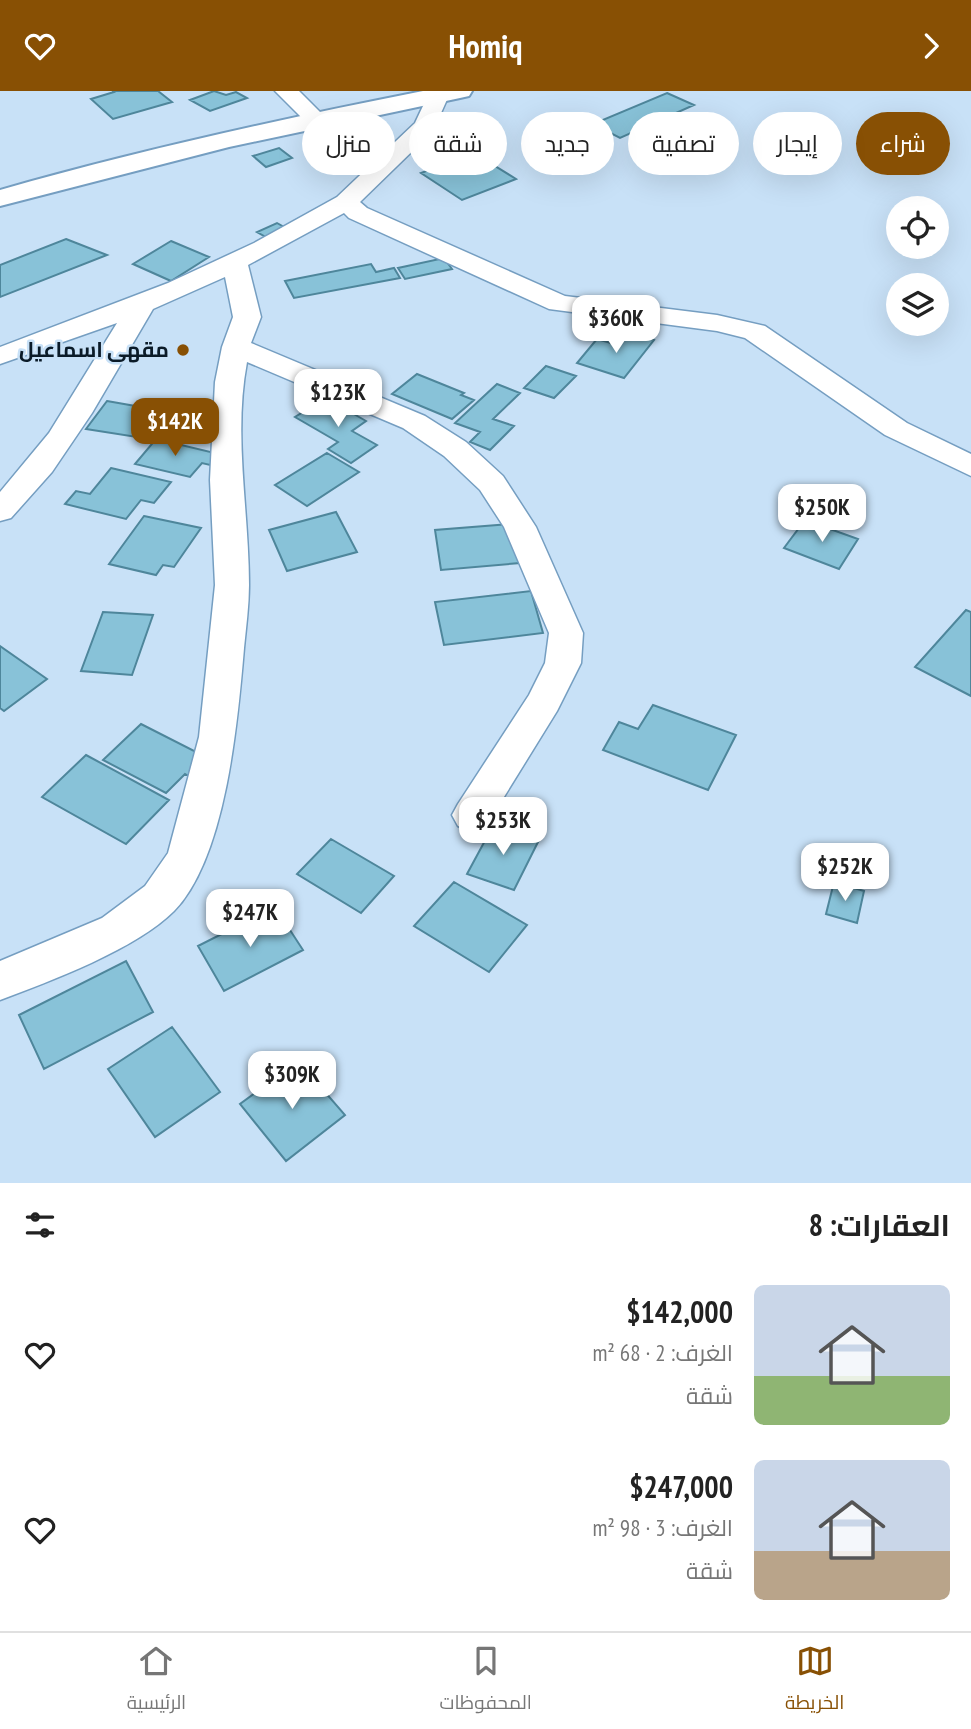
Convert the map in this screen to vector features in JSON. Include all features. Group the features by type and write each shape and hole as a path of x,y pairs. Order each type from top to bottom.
{"main road":[{"path":"352,112 449,93"},
{"path":"0,198 97,169 302,122"}],"street":[{"path":"286,91 308,112"},
{"path":"0,356 141,306 235,264 346,202 425,125 449,93"},
{"path":"346,202 369,219 559,303 717,323 755,332 896,429 971,466"},
{"path":"0,981 117,931 160,898 187,858 218,737 230,613 232,585 226,480 229,382 236,347 247,317 235,264"},
{"path":"0,511 26,487 46,459 141,306"},
{"path":"236,347 414,422 455,449 492,483 520,527 566,633 563,663 544,701 472,815"}],"building":[{"path":"113,91 158,91 172,102 113,119 91,99"},
{"path":"214,91 226,95 236,92 247,98 210,111 190,100"},
{"path":"667,93 694,105 678,112 628,112 628,134 620,138 614,135 614,115"},
{"path":"279,148 292,158 266,167 253,156"},
{"path":"507,173 516,179 462,200 424,175"},
{"path":"277,223 291,231 271,240 257,232"},
{"path":"66,239 107,255 0,297 0,265"},
{"path":"171,241 209,257 171,281 133,264"},
{"path":"444,258 452,269 405,279 398,268"},
{"path":"371,264 376,272 394,268 400,278 294,298 285,281"},
{"path":"628,332 654,340 624,378 577,363 597,339 618,345"},
{"path":"546,366 576,376 554,398 524,388"},
{"path":"417,374 464,393 461,395 474,400 452,419 392,394"},
{"path":"497,384 520,393 493,419 514,426 490,450 470,442 480,432 455,423"},
{"path":"326,398 366,421 352,431 377,445 351,463 328,449 338,442 295,417"},
{"path":"107,401 141,407 136,414 157,417 143,438 86,429"},
{"path":"156,439 219,454 210,465 202,463 190,477 135,464"},
{"path":"327,453 359,472 307,506 275,485"},
{"path":"111,468 171,482 154,503 141,500 126,519 65,504 76,491 90,494"},
{"path":"336,512 357,552 287,571 269,530"},
{"path":"144,516 201,528 174,567 163,565 156,575 109,564"},
{"path":"805,520 858,539 839,569 784,548"},
{"path":"511,524 520,563 441,570 435,530"},
{"path":"531,591 543,633 444,645 435,602"},
{"path":"966,610 971,612 971,696 915,667"},
{"path":"103,612 153,615 132,675 81,671"},
{"path":"0,646 47,679 4,711 0,708"},
{"path":"653,705 736,735 708,790 603,750 619,722 638,729"},
{"path":"141,724 210,759 192,778 185,774 166,793 103,760"},
{"path":"86,755 169,800 126,844 42,797"},
{"path":"494,824 539,840 514,890 467,874"},
{"path":"331,839 394,876 361,913 297,874"},
{"path":"454,882 527,925 489,972 414,926"},
{"path":"834,882 864,891 857,923 826,914"},
{"path":"275,907 303,950 224,991 198,946"},
{"path":"126,961 153,1012 44,1069 19,1015"},
{"path":"172,1027 220,1092 155,1137 108,1069"},
{"path":"298,1061 345,1115 286,1161 240,1104"}],"place":[{"name":"مقهى اسماعيل","path":"183,350"}]}
